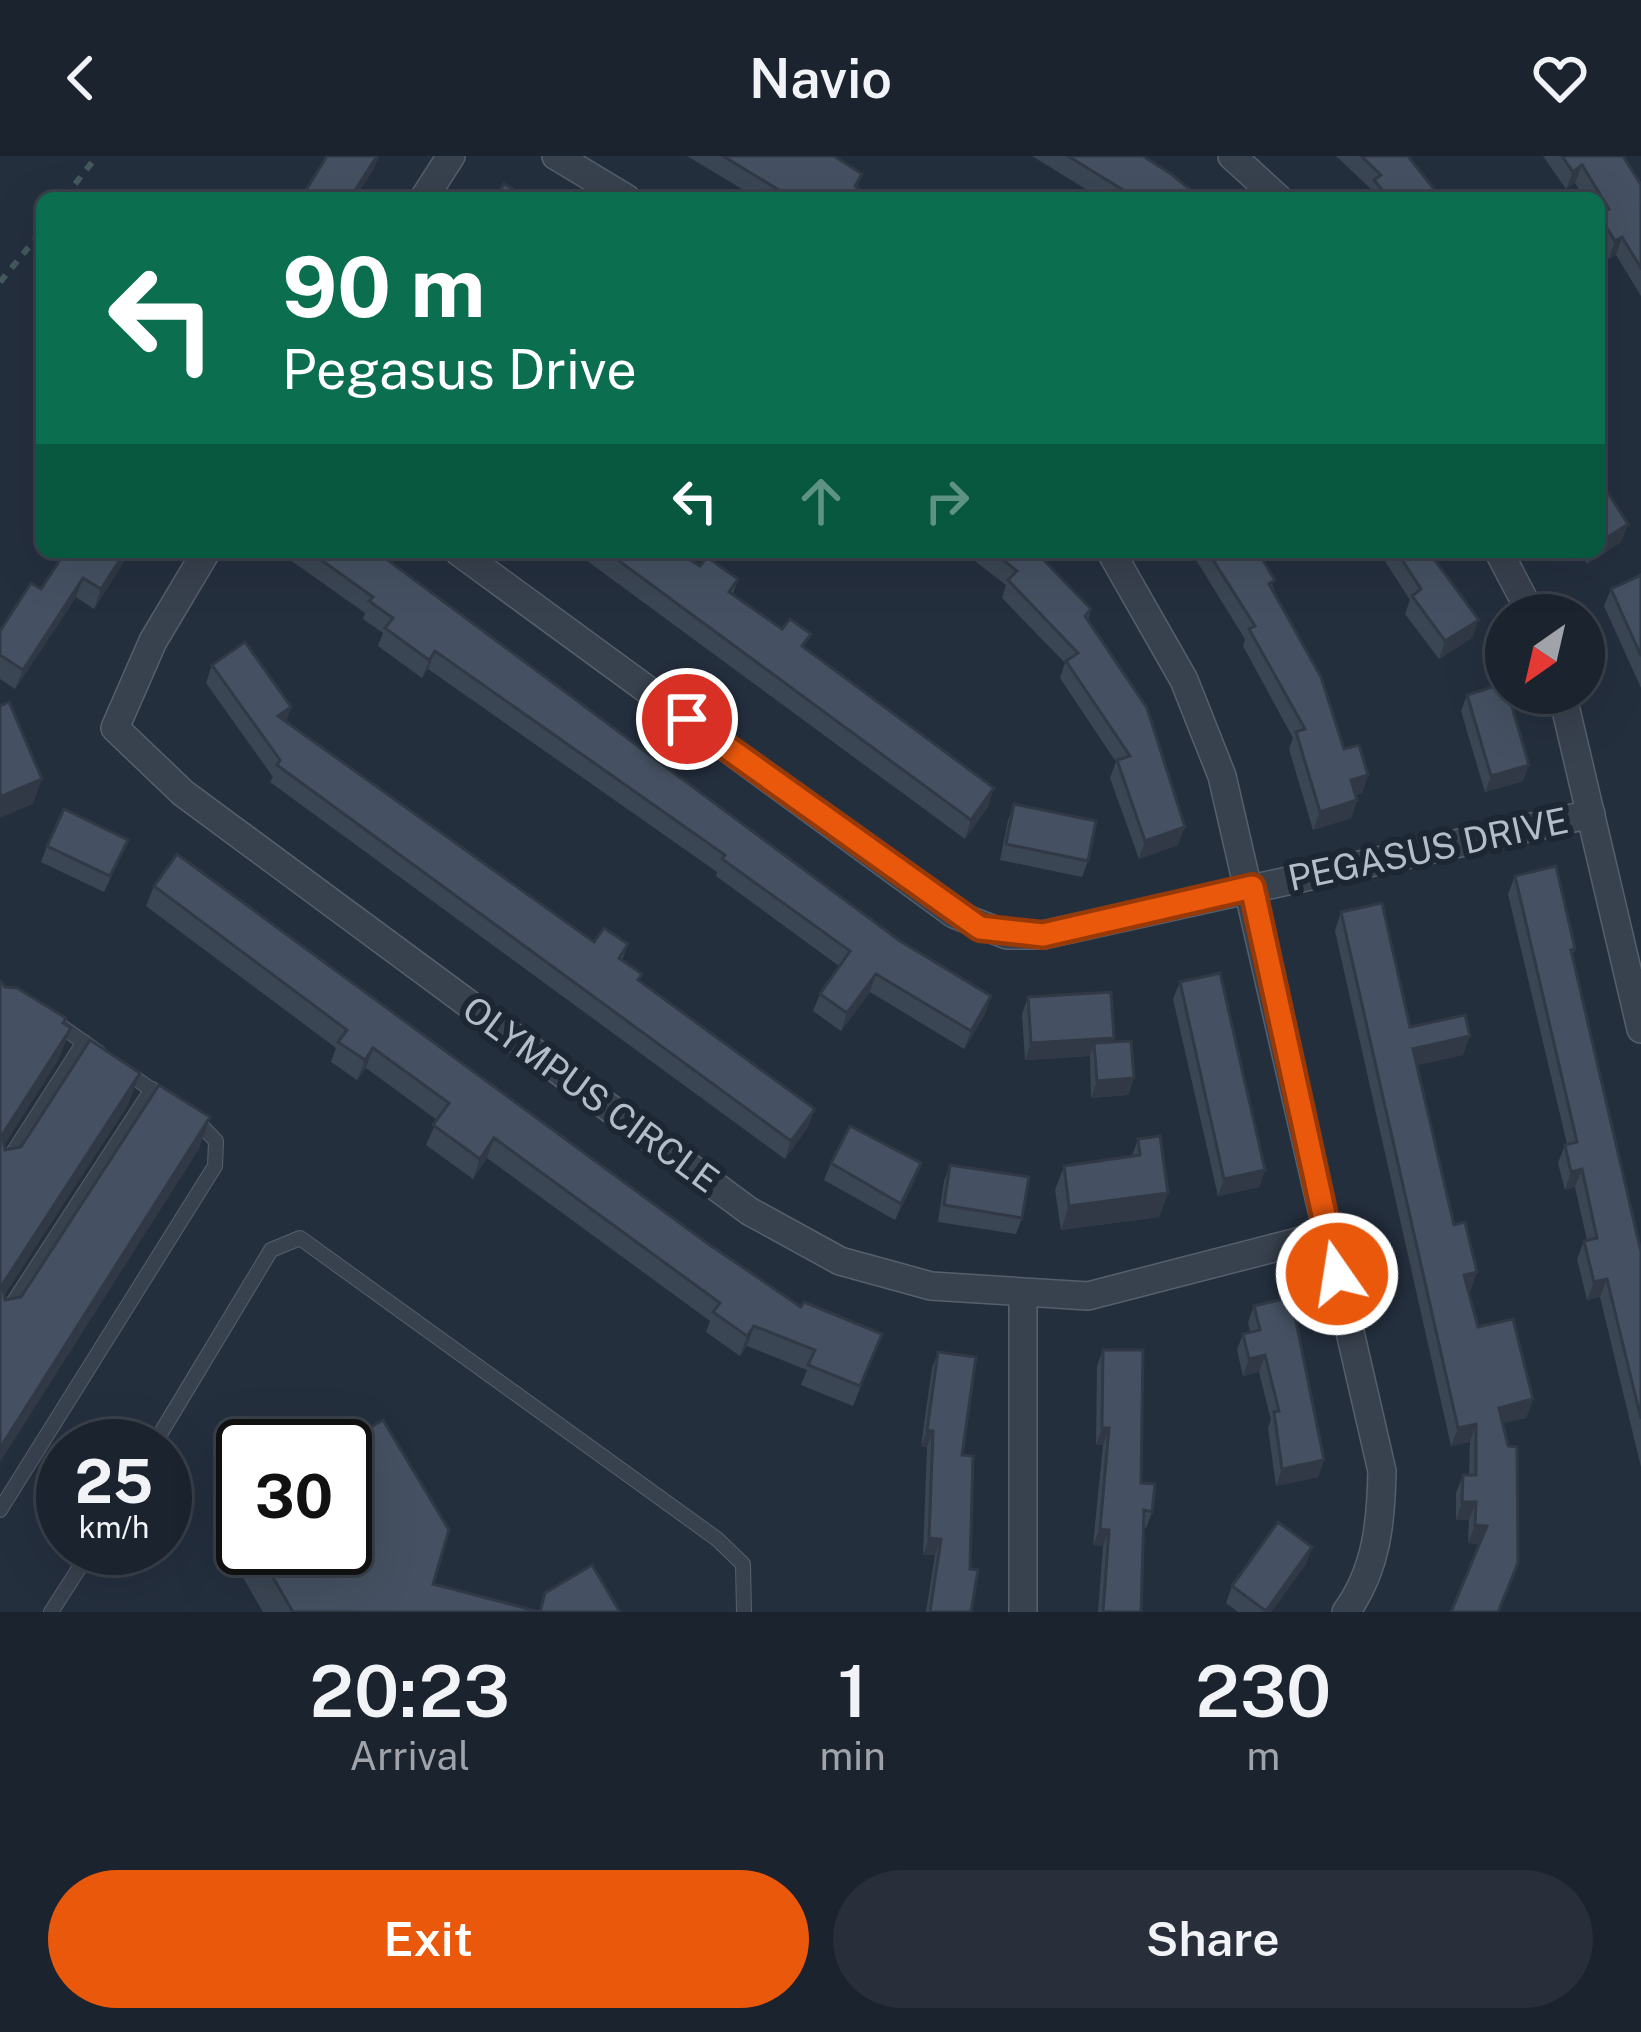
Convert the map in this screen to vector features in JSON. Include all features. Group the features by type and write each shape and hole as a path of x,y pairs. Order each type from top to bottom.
{"street":[{"path":"428,192 451,156"},
{"path":"556,156 616,192"},
{"path":"1232,156 1271,192"},
{"name":"OLYMPUS CIRCLE","path":"202,558 153,641 115,728 183,793 749,1211 840,1261 931,1286 1088,1296 1328,1234"},
{"name":"PEGASUS DRIVE","path":"467,558 980,928 1043,935 1591,814"},
{"path":"1114,558 1184,680 1222,776 1252,887 1382,1471 1381,1526 1370,1566 1346,1612"},
{"path":"1502,558 1521,594"},
{"path":"1567,714 1641,1029"},
{"path":"1023,1293 1023,1612"}],"lane":[{"path":"0,1510 215,1166 218,1150 211,1131 48,1017"},
{"path":"0,1173 84,1042"},
{"path":"0,1323 152,1089"},
{"path":"169,1419 271,1250 300,1238 717,1539 743,1564 744,1612"},
{"path":"51,1612 75,1575"}],"path":[{"path":"69,192 97,156"},
{"path":"0,282 36,238"}],"building":[{"path":"327,156 377,156 354,192 305,192"},
{"path":"723,156 834,156 862,174 855,186 864,192 782,192"},
{"path":"1068,156 1143,156 1194,192 1126,192"},
{"path":"1361,156 1408,156 1436,192 1384,192 1374,180 1381,175"},
{"path":"1562,156 1623,156 1641,185 1641,268 1622,237 1615,241 1605,225 1609,209 1605,192 1599,192 1582,165 1573,172"},
{"path":"1605,488 1628,524 1605,539"},
{"path":"61,558 121,558 101,589 83,578 23,670 0,655 0,631 31,583 41,589"},
{"path":"318,558 385,558 900,941 991,996 971,1031 876,974 847,1013 820,994 850,951 722,859 725,855 435,651 429,660 385,628 393,618 369,601 373,597"},
{"path":"615,558 687,558 700,566 708,558 738,579 729,592 782,629 790,619 811,634 802,646 994,788 971,820"},
{"path":"1001,558 1042,558 1091,609 1085,616 1147,708 1185,827 1145,841 1117,760 1130,756 1066,661 1078,653 1008,580 1017,571"},
{"path":"1212,558 1262,558 1275,580 1269,584 1321,677 1344,749 1359,745 1368,775 1351,780 1357,800 1320,812 1296,732 1305,729 1249,629 1255,626"},
{"path":"1401,558 1433,558 1479,620 1445,641 1412,596 1421,589"},
{"path":"1641,575 1641,656 1611,589"},
{"path":"245,642 291,707 278,716 594,942 604,928 628,944 619,958 642,974 638,980 815,1109 791,1141 277,765 280,760 212,665"},
{"path":"1485,689 1485,714 1514,714 1529,765 1491,776 1467,695"},
{"path":"9,702 42,779 0,797 0,706"},
{"path":"1014,804 1096,821 1088,861 1006,844"},
{"path":"64,809 128,840 110,876 47,846"},
{"path":"177,854 801,1307 804,1302 882,1334 860,1386 808,1365 815,1350 754,1326 747,1336 713,1312 720,1303 494,1138 480,1159 433,1125 449,1103 373,1048 365,1060 338,1042 347,1030 154,886"},
{"path":"1556,866 1641,1252 1641,1419 1607,1279 1594,1282 1584,1241 1597,1238 1582,1169 1571,1172 1565,1145 1577,1142 1515,876"},
{"path":"1382,903 1410,1027 1465,1015 1470,1036 1413,1049 1454,1225 1465,1222 1477,1272 1464,1275 1478,1327 1513,1319 1533,1399 1499,1408 1508,1446 1517,1447 1518,1563 1498,1612 1451,1612 1487,1526 1475,1525 1476,1502 1462,1502 1463,1475 1476,1475 1476,1424 1458,1428 1341,912"},
{"path":"1220,973 1265,1170 1224,1179 1180,982"},
{"path":"0,981 66,1018 63,1023 71,1028 2,1135 5,1150 21,1147 90,1040 140,1073 2,1285 5,1300 21,1297 159,1085 210,1117 0,1448"},
{"path":"1111,992 1114,1038 1031,1043 1028,997"},
{"path":"1131,1041 1134,1078 1097,1081 1094,1043"},
{"path":"850,1126 921,1163 901,1204 831,1163"},
{"path":"1160,1136 1168,1193 1069,1206 1064,1166 1140,1155 1138,1139"},
{"path":"950,1165 1029,1177 1022,1218 944,1205"},
{"path":"1291,1297 1324,1460 1282,1469 1274,1412 1279,1411 1265,1355 1249,1359 1243,1334 1260,1330 1254,1306"},
{"path":"1103,1350 1143,1350 1141,1483 1155,1484 1152,1512 1144,1510 1141,1612 1103,1612 1109,1530 1100,1529 1109,1428 1102,1428"},
{"path":"938,1352 976,1357 962,1455 973,1456 970,1569 978,1570 971,1612 930,1612 941,1539 929,1538 933,1431 927,1430"},
{"path":"383,1420 449,1530 433,1584 540,1612 293,1612 272,1575 372,1575 372,1426"},
{"path":"1278,1522 1312,1547 1266,1611 1232,1586"},
{"path":"592,1565 620,1612 540,1612 545,1593"}],"route":[{"path":"687,719 953,914 980,928 1007,935 1043,935 1252,887 1337,1274"}]}
